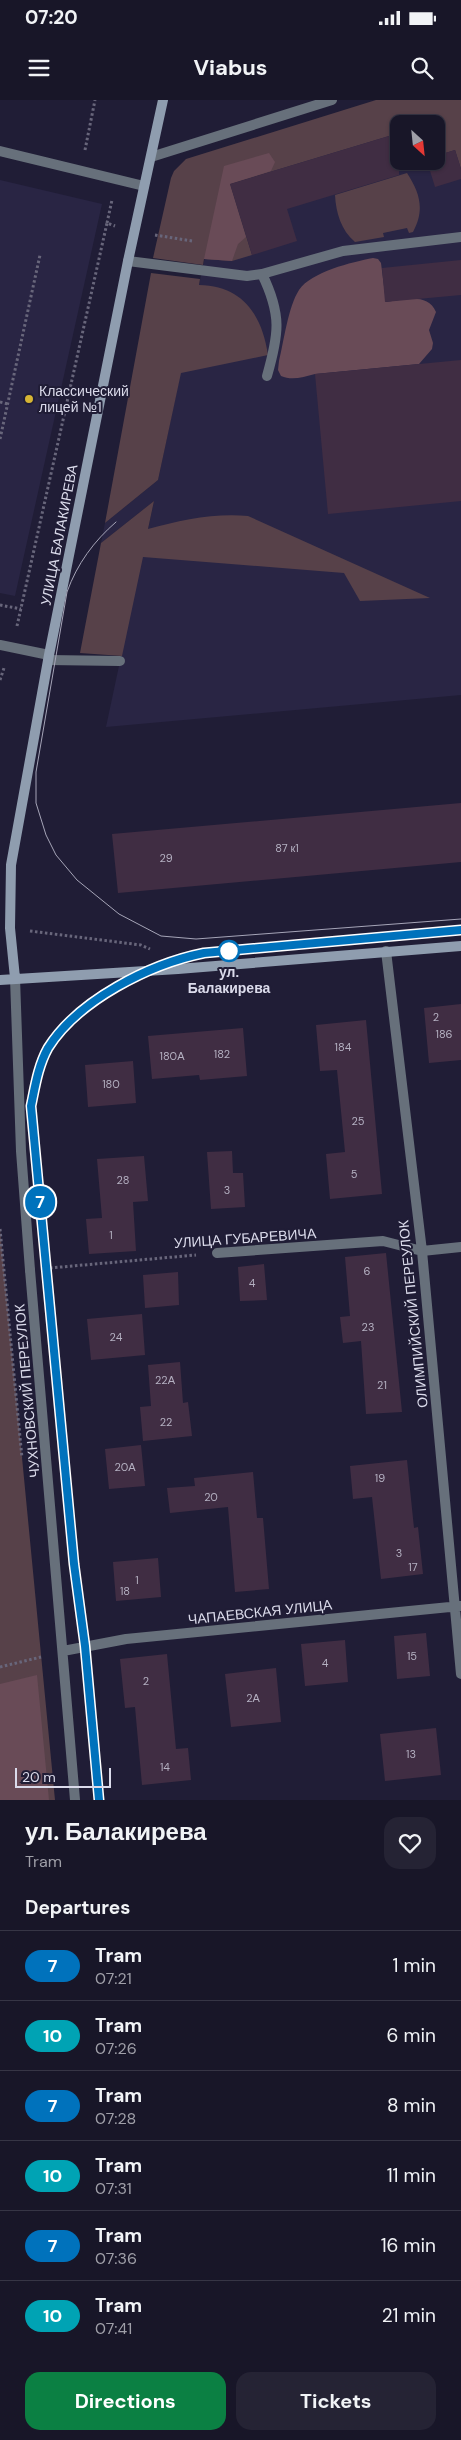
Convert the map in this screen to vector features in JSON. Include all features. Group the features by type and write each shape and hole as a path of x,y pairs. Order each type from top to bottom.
{"street":[{"name":"УЛИЦА БАЛАКИРЕВА","path":"15,978 10,928 11,865 48,658 134,231 163,100"},
{"path":"151,157 332,100"},
{"path":"0,151 144,186"},
{"path":"128,261 233,275 262,274 343,251 461,237"},
{"path":"262,274 270,291 278,321 276,344 267,376"},
{"path":"0,645 48,658 120,661"},
{"path":"0,980 178,969 461,946"},
{"name":"ОЛИМПИЙСКИЙ ПЕРЕУЛОК","path":"386,951 422,1251 458,1606 461,1674"},
{"name":"ЧУХНОВСКИЙ ПЕРЕУЛОК","path":"15,978 21,1151 75,1800"},
{"name":"УЛИЦА ГУБАРЕВИЧА","path":"217,1253 384,1241 422,1251 461,1247"},
{"name":"ЧАПАЕВСКАЯ УЛИЦА","path":"63,1652 126,1639 458,1606"}],"path":[{"path":"0,680 12,648 107,223 134,231 192,241"},
{"path":"0,439 40,255"},
{"path":"0,402 8,404"},
{"path":"0,605 21,609"},
{"path":"10,928 141,945 175,960 178,969"},
{"name":"УЛИЦА ГУБАРЕВИЧА","path":"30,1270 217,1253"},
{"path":"0,1667 63,1652"}],"shaded area":[{"path":"376,100 461,100 461,169 455,150 445,153 445,115 390,115 390,136 230,184 252,255 232,261 204,259 203,265 153,258 171,178 174,171 186,159"},
{"path":"461,100 461,695 106,727 154,501 101,543 105,523 158,480 224,166 390,120 390,170 445,170 445,115 407,115"},
{"path":"269,153 275,162 271,171 230,184 246,237 238,244 232,261 204,259 224,166"},
{"path":"407,173 418,195 420,209 413,232 409,233 407,228 383,233 384,237 355,242 346,232 340,221 335,195"},
{"name":"Классический лицей №1","path":"0,180 102,204 15,596 0,593"},
{"path":"373,258 378,259 381,263 386,302 407,299 421,300 432,306 436,312 429,330 433,343 432,349 419,364 315,374 298,378 281,376 278,370 279,361 289,315 299,290 322,273"},
{"path":"151,273 200,279 199,285 228,291 239,297 248,305 261,327 268,355 181,373 158,480 105,523"},
{"path":"154,501 148,529 198,518 235,515 248,516 430,598 360,601 344,573 143,557 122,656 80,653 101,543"},
{"path":"0,1229 55,1800 0,1800"},
{"path":"37,1675 49,1800 0,1800 0,1684"}],"building":[{"path":"390,136 390,170 399,170 399,175 287,209 297,241 252,255 230,184"},
{"path":"455,150 461,169 461,179 435,187 430,170 445,170 445,153"},
{"path":"461,260 461,295 385,302 382,268"},
{"path":"461,360 461,501 328,514 315,374"},
{"path":"461,803 461,862 118,893 112,834"},
{"path":"461,1004 461,1060 429,1063 424,1008"},
{"path":"366,1020 382,1194 330,1199 326,1154 345,1152 337,1070 320,1071 316,1025"},
{"path":"243,1028 247,1076 200,1080 199,1075 152,1079 148,1036"},
{"path":"133,1061 136,1103 88,1107 85,1065"},
{"path":"232,1151 233,1173 243,1173 245,1207 211,1209 207,1152"},
{"path":"144,1156 148,1201 133,1202 136,1251 89,1254 86,1219 102,1218 97,1159"},
{"path":"386,1253 402,1412 366,1414 361,1341 343,1343 340,1317 350,1316 345,1257"},
{"path":"264,1264 267,1300 240,1301 238,1267"},
{"path":"178,1272 179,1305 145,1308 143,1275"},
{"path":"142,1314 145,1355 91,1360 87,1319"},
{"path":"180,1362 183,1403 188,1402 192,1436 143,1441 140,1407 151,1406 148,1365"},
{"path":"141,1445 145,1486 109,1489 105,1449"},
{"path":"407,1460 414,1528 418,1527 423,1574 381,1579 372,1497 353,1499 350,1466"},
{"path":"253,1472 257,1518 263,1518 269,1589 235,1592 228,1507 170,1513 167,1488 195,1486 194,1478"},
{"path":"158,1558 161,1597 116,1601 113,1562"},
{"path":"426,1633 430,1676 397,1679 394,1636"},
{"path":"345,1640 348,1682 305,1686 301,1644"},
{"path":"167,1654 176,1749 188,1748 191,1780 142,1785 135,1707 125,1708 120,1659"},
{"path":"276,1668 281,1722 231,1727 225,1674"},
{"path":"436,1728 441,1775 385,1781 380,1734"}],"tram line":[{"path":"116,522 100,537 87,554 67,592 36,772 36,803 46,835 56,855 77,880 119,914 161,936 196,939 461,919"},
{"path":"100,1800 85,1646 74,1564 31,1106 42,1062 48,1048 77,1014 96,1000 139,975 183,958 204,953 461,930"},
{"name":"7","path":"99,1800 85,1646 74,1564 31,1106 37,1074 48,1050 63,1028 84,1010 114,989 154,969 184,957 204,953 461,930"}],"place":[{"name":"Классический лицей №1","path":"29,399"},
{"name":"ул. Балакирева","path":"229,951"}]}
